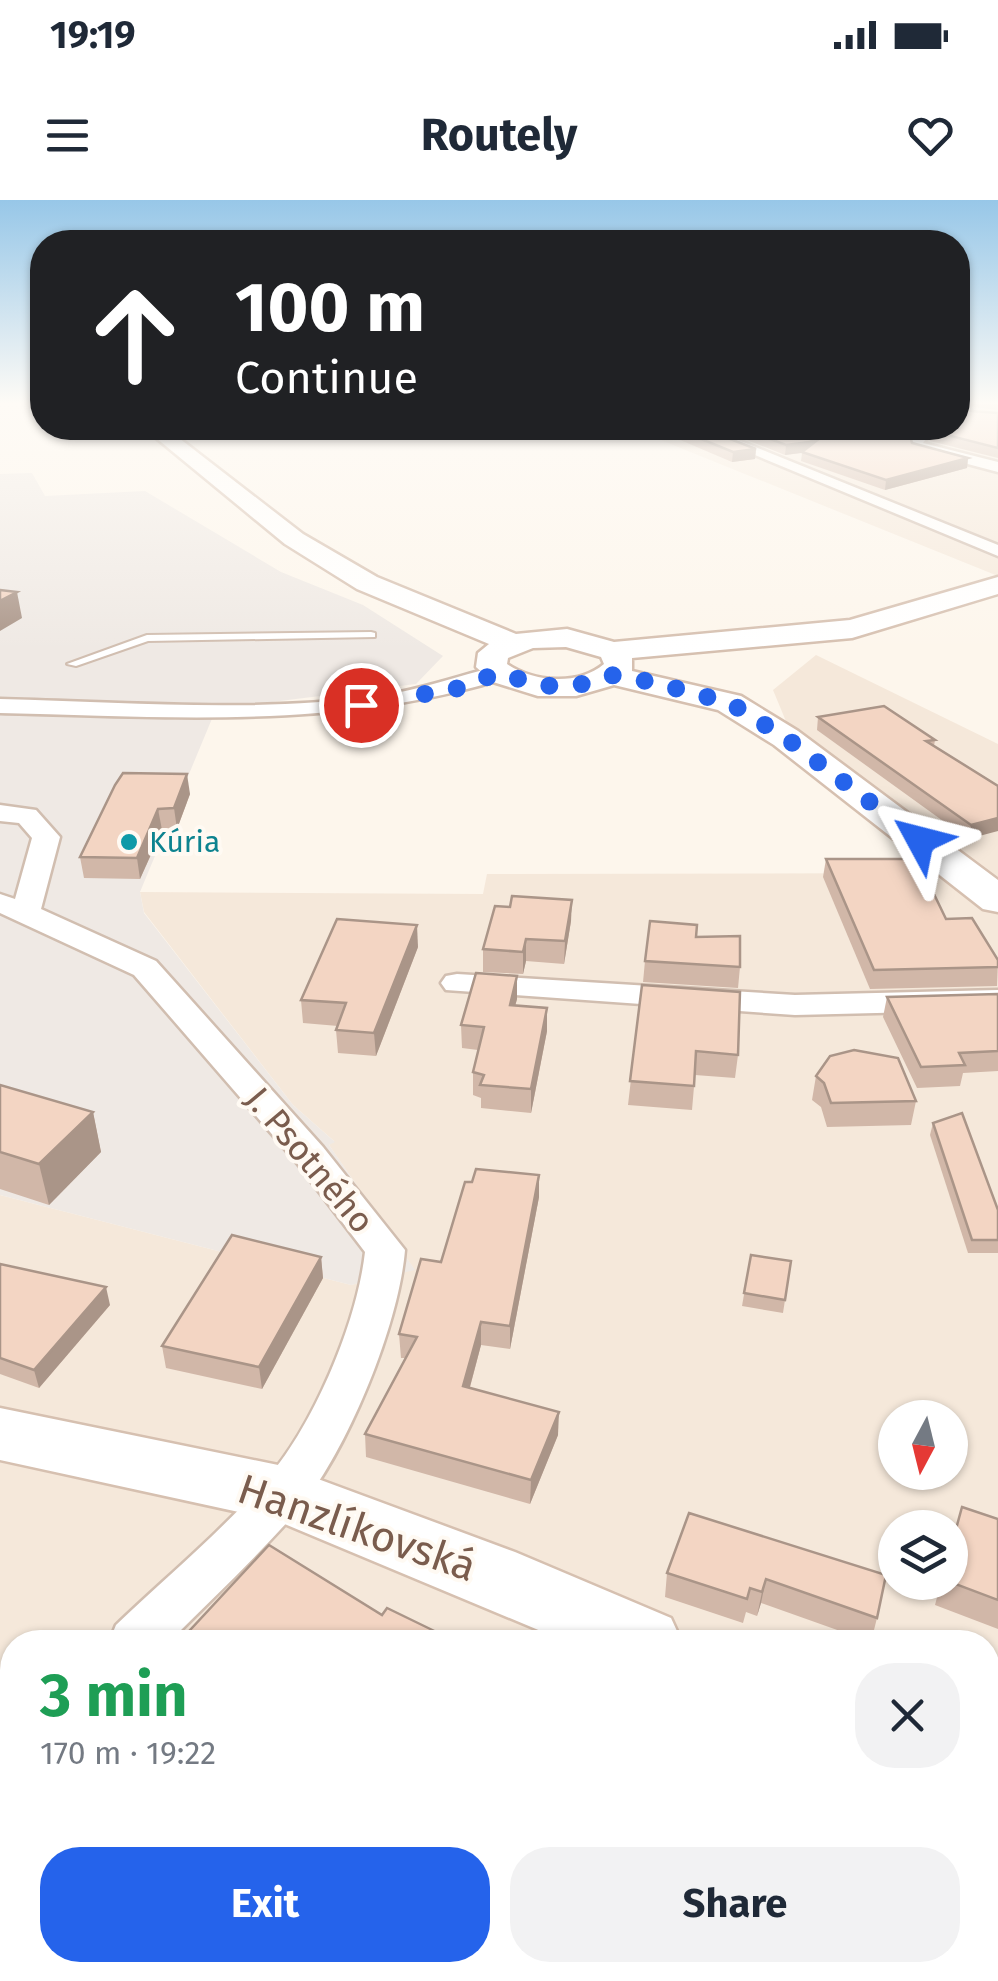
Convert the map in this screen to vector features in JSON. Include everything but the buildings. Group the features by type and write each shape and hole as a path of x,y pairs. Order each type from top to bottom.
{"street":[{"path":"225,484 294,539 367,583 513,643 567,638 612,663 730,703 786,738 998,900"},
{"path":"834,484 998,551"},
{"path":"0,706 300,709 392,702 459,688 498,673 544,686 582,684 612,663 852,629 998,585"},
{"path":"498,673 489,660 513,643"},
{"name":"J. Psotného","path":"0,813 27,816 46,836 12,908 145,968 310,1156 385,1250 380,1291 326,1428 283,1494 147,1630"},
{"path":"457,986 778,1007 923,1006 998,1000"},
{"name":"Hanzlíkovská","path":"0,1434 283,1494 490,1574 618,1630"}],"lane":[{"path":"72,664 147,638 371,635"}],"shaded area":[{"path":"0,484 38,484 45,496 145,491 281,572 363,605 443,656 416,684 216,709 140,892 144,913 293,1105 335,1142 329,1145 415,1270 351,1285 0,1195"},
{"path":"770,484 998,484 998,576"},
{"path":"816,655 998,744 998,1630 0,1630 0,1195 351,1285 414,1269 329,1145 334,1141 293,1105 144,912 140,892 483,894 487,874 936,873 950,851 790,731 773,690"}],"place":[{"name":"Kúria","path":"129,842"}],"route":[{"path":"361,705 459,688 498,673 544,686 582,684 611,675 652,682 730,703 786,738 920,840"}]}
